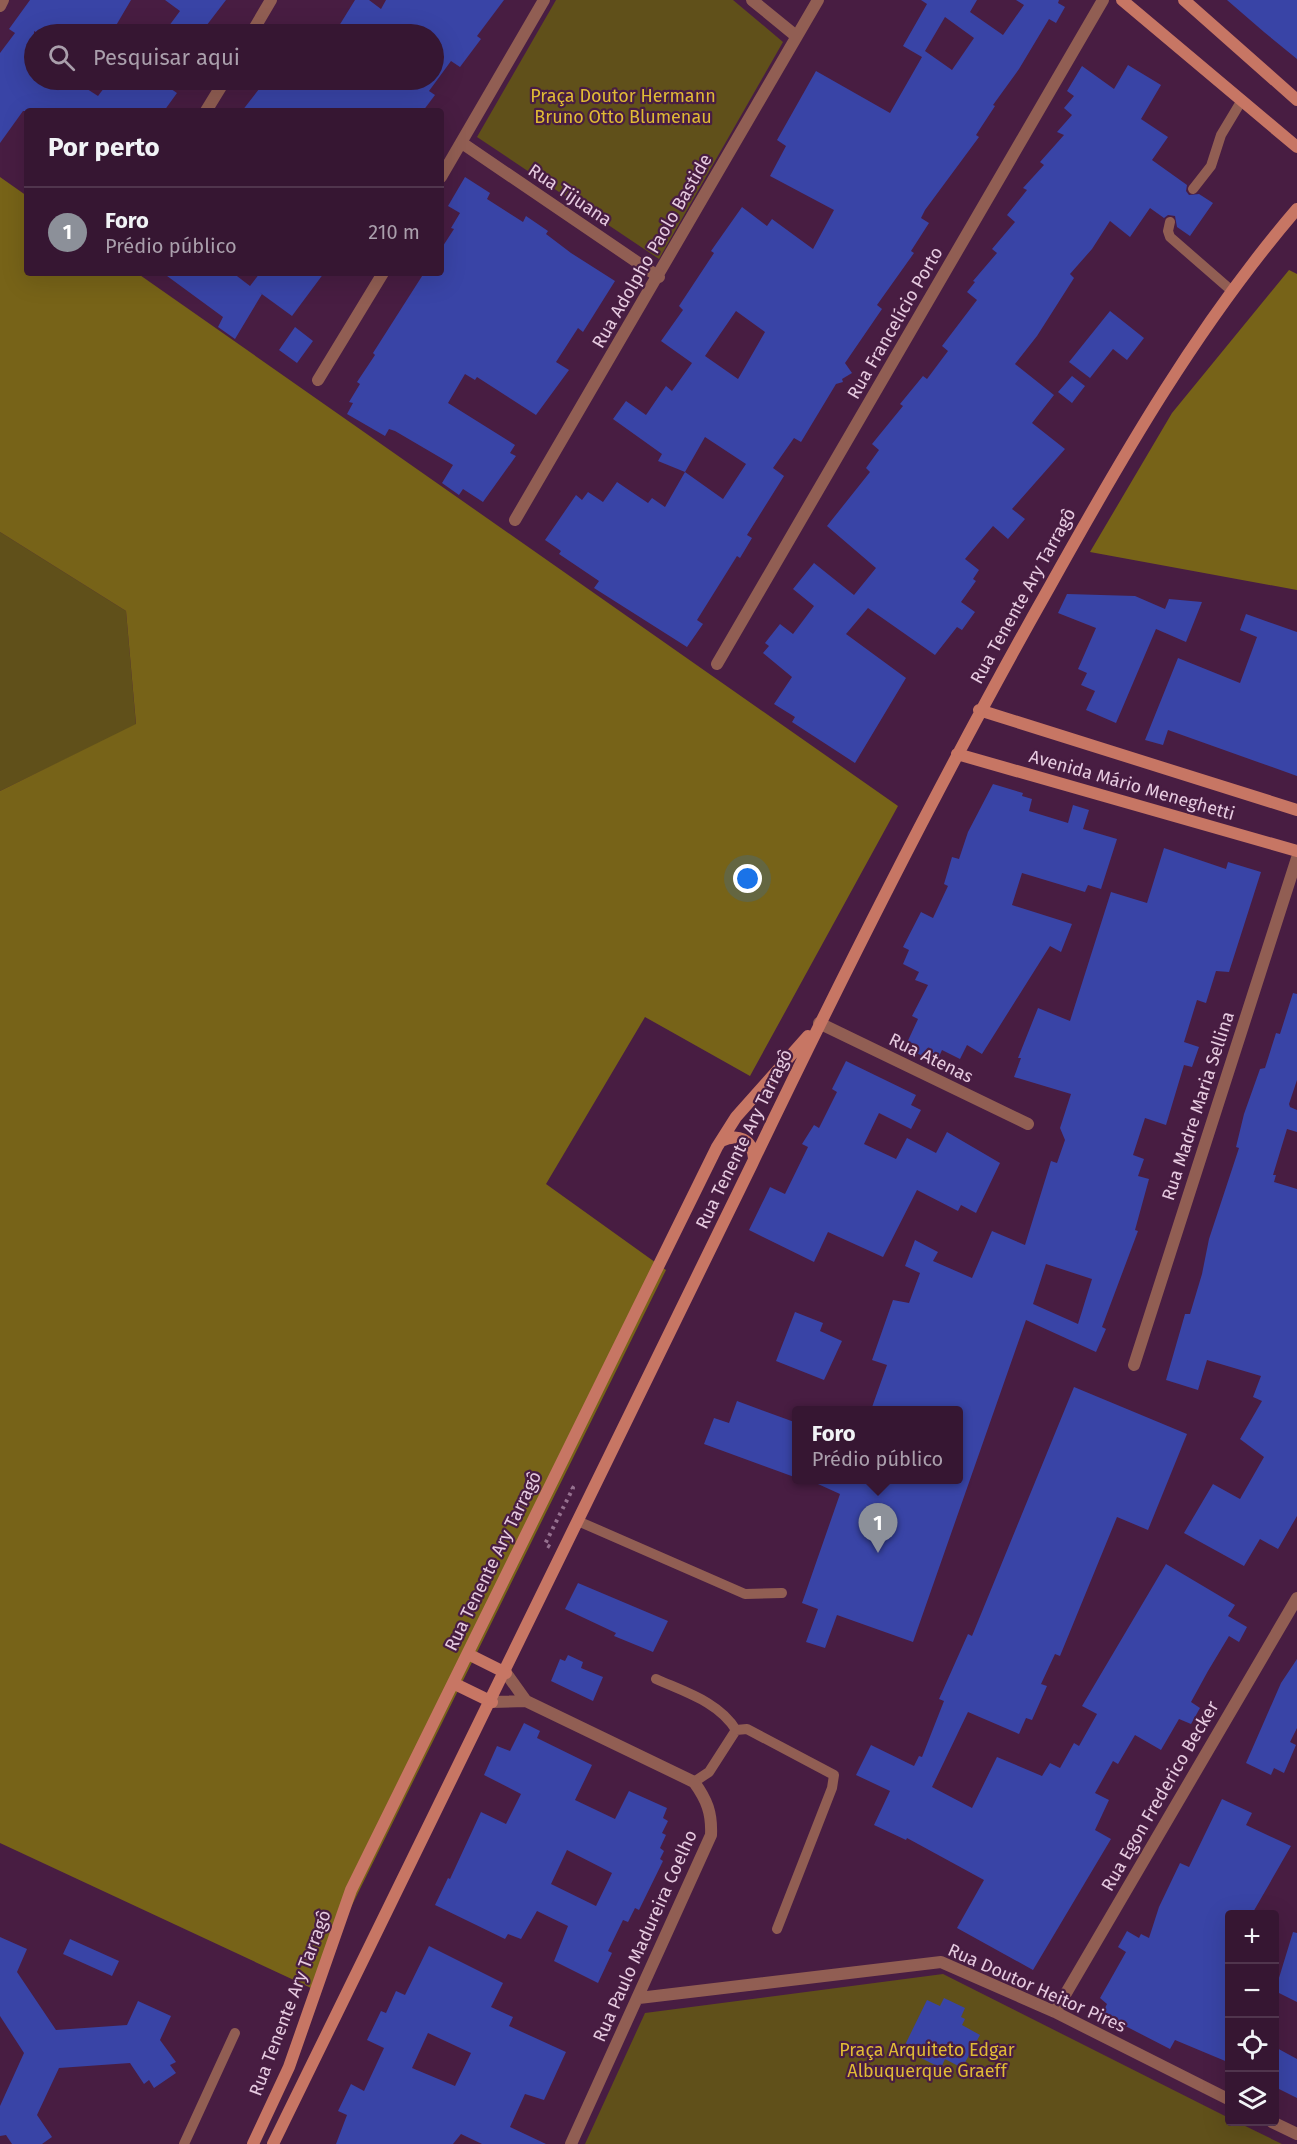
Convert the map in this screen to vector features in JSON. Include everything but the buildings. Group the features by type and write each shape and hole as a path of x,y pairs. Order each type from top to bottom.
{"main road":[{"path":"1122,0 1297,147"},
{"path":"1184,0 1297,100"},
{"name":"Rua Tenente Ary Tarragô","path":"273,2144 580,1522 819,1023 980,710 1121,460 1232,291 1297,208"},
{"name":"Avenida Mário Meneghetti","path":"980,710 1297,810"},
{"name":"Avenida Mário Meneghetti","path":"957,754 1297,851"},
{"name":"Rua Tenente Ary Tarragô","path":"253,2144 289,2067 351,1890 721,1141 736,1117 819,1023"},
{"path":"721,1141 738,1137 748,1141 753,1148 754,1158"},
{"path":"468,1654 506,1673"},
{"path":"453,1683 492,1702"}],"street":[{"path":"0,6 3,0"},
{"path":"257,24 271,0"},
{"path":"444,172 544,0"},
{"path":"752,0 796,36"},
{"name":"Rua Adolpho Paolo Bastide","path":"515,520 818,0"},
{"name":"Rua Francelício Porto","path":"717,664 1103,0"},
{"path":"208,108 219,90"},
{"name":"Rua Tijuana","path":"462,143 659,276"},
{"path":"318,380 381,276"},
{"name":"Rua Madre Maria Sellina","path":"1134,1365 1297,858"},
{"name":"Rua Atenas","path":"819,1023 1028,1124"},
{"name":"Rua Egon Frederico Becker","path":"1055,2012 1297,1598"},
{"path":"506,1673 526,1701"},
{"path":"492,1702 526,1701 694,1782"},
{"name":"Rua Paulo Madureira Coelho","path":"571,2144 711,1835 712,1815 706,1798 694,1782"},
{"name":"Rua Doutor Heitor Pires","path":"639,1998 941,1962 1055,2012 1225,2097"},
{"path":"1279,2125 1297,2134"}],"lane":[{"path":"1193,189 1211,166 1221,135 1242,100"},
{"path":"1170,222 1167,231 1170,237 1232,291"},
{"path":"580,1522 745,1594 782,1593"},
{"path":"656,1679 703,1700 728,1717 736,1730"},
{"path":"736,1730 747,1729 834,1775 832,1788 777,1929"},
{"path":"694,1782 709,1772 736,1730"},
{"path":"184,2144 235,2033"}],"path":[{"path":"554,1478 573,1488 545,1544 564,1554"}],"green space":[{"name":"Praça Doutor Hermann Bruno Otto Blumenau","path":"556,0 733,0 783,42 659,259 477,137"},
{"path":"0,532 126,611 136,725 0,791"},
{"name":"Praça Arquiteto Edgar Albuquerque Graeff","path":"943,1974 1225,2116 1225,2126 1245,2126 1282,2144 585,2144 645,2013"}],"shaded area":[{"path":"0,177 24,194 24,276 141,276 898,806 750,1076 645,1017 546,1184 666,1270 311,1988 0,1843 0,791 136,724 126,611 0,532"},
{"path":"1289,270 1297,274 1297,590 1090,552 1172,413"}],"place":[{"name":"Foro","path":"878,1553"}]}
